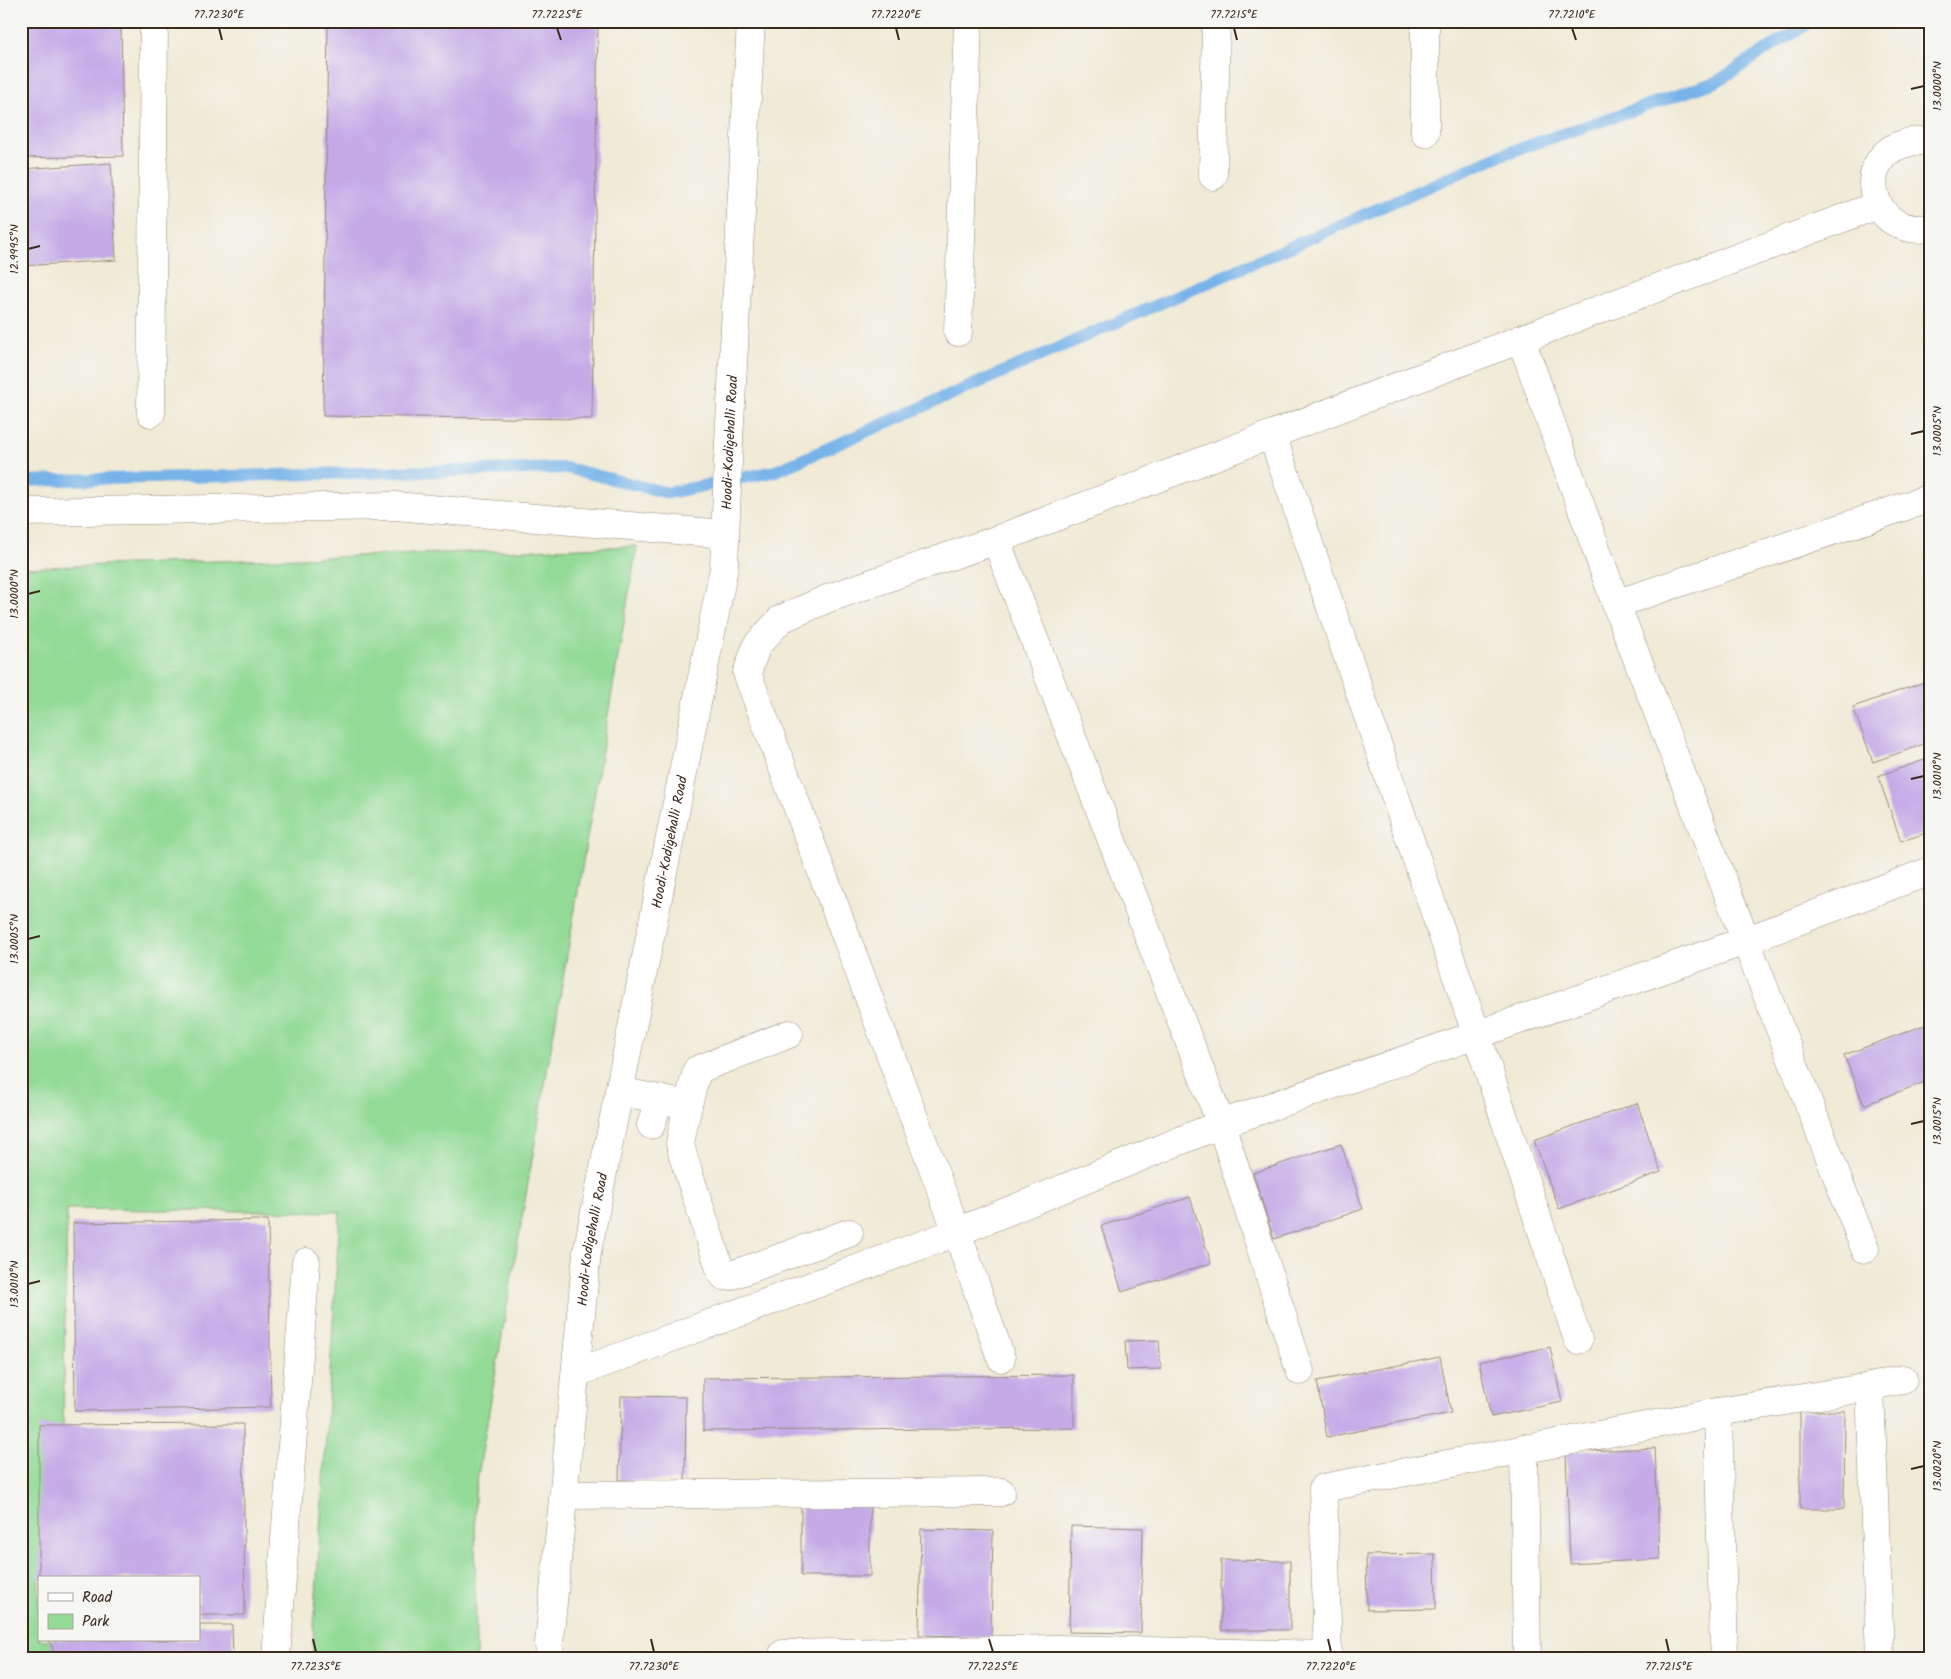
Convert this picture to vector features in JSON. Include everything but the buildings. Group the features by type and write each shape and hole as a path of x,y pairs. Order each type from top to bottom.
{"street":[{"path":"151,413 154,21"},
{"name":"Hoodi-Kodigehalli Road","path":"550,1658 549,1643 587,1252 724,568 724,534 751,21"},
{"path":"958,332 968,21"},
{"path":"1213,176 1216,21"},
{"path":"1425,21 1425,133"},
{"path":"1930,142 1911,141 1897,146 1885,155 1877,168 1873,182 1874,197 1890,220 1903,227 1916,230 1930,228"},
{"path":"1001,1358 958,1232 747,673 758,645 781,619 830,598 996,540 1878,205"},
{"path":"1521,339 1616,604 1865,1249"},
{"path":"1272,435 1477,1036 1578,1340"},
{"path":"1616,604 1930,498"},
{"path":"21,512 395,506 724,534"},
{"path":"996,540 1222,1124 1300,1371"},
{"path":"576,1373 958,1232 1222,1124 1745,941 1930,871"},
{"path":"789,1034 697,1070 680,1143 683,1156 720,1272 724,1276 729,1276 849,1233"},
{"path":"619,1091 688,1104"},
{"path":"651,1125 659,1099"},
{"path":"276,1658 306,1262"},
{"path":"784,1658 784,1654 1058,1653 1328,1656 1323,1488 1524,1448 1718,1412 1870,1387 1903,1379"},
{"path":"1870,1387 1880,1658"},
{"path":"1718,1412 1724,1658"},
{"path":"1524,1448 1527,1658"},
{"path":"564,1495 1002,1492"}],"green space":[{"path":"637,546 475,1493 476,1658 312,1658 340,1212 67,1209 60,1576 38,1576 38,1642 59,1642 59,1658 21,1658 21,568"}],"waterway":[{"path":"21,481 567,468 668,493 776,471 1501,155 1716,82 1812,21"}]}
